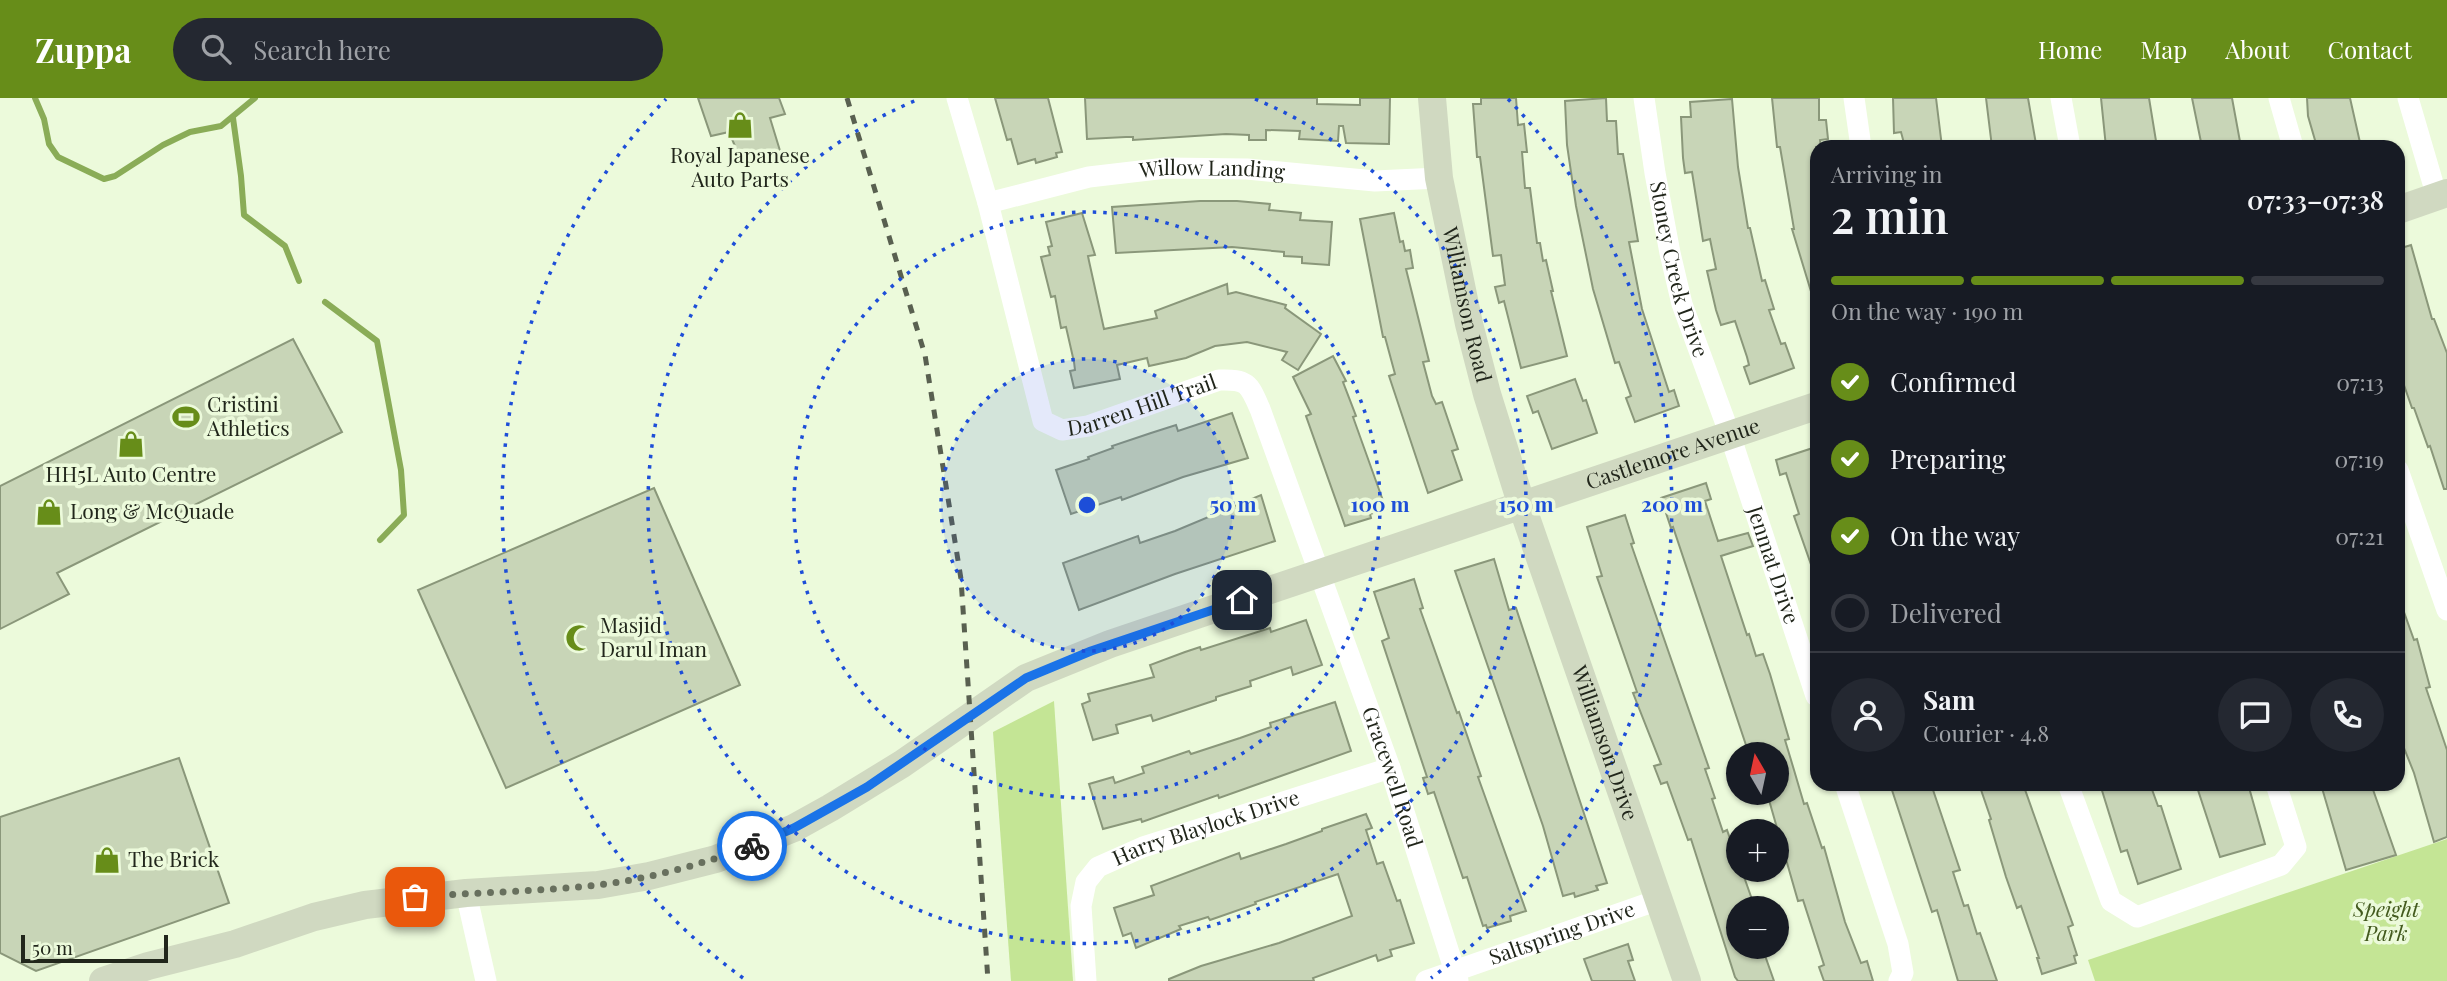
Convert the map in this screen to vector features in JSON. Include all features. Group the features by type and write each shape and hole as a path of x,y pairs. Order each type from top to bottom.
{"street":[{"name":"Darren Hill Trail","path":"957,98 988,203 1042,421 1062,430 1088,426 1219,380 1237,380 1249,385 1321,574"},
{"name":"Williamson Road","path":"1432,98 1439,178 1469,324 1487,394 1522,506"},
{"name":"Stoney Creek Drive","path":"1644,98 1655,173 1682,304 1730,435"},
{"path":"1854,98 1860,140"},
{"path":"2060,98 2069,140"},
{"path":"2279,98 2291,140"},
{"path":"2405,208 2442,195 2408,98"},
{"name":"Willow Landing","path":"988,203 1089,177 1166,168 1247,169 1375,181 1439,178"},
{"name":"Castlemore Avenue","path":"103,981 148,966 235,944 339,910 415,897 624,881 705,862 794,828 867,787 1026,678 1098,649 1810,408"},
{"name":"Jenmat Drive","path":"1730,435 1810,678"},
{"path":"2405,490 2447,610"},
{"name":"Williamson Drive","path":"1522,506 1687,981"},
{"name":"Gracewell Road","path":"1321,574 1390,768 1457,976"},
{"name":"Harry Blaylock Drive","path":"1086,981 1081,906 1086,882 1098,867 1143,847 1390,768"},
{"path":"1847,791 1898,944 1903,973 1899,981"},
{"path":"2071,791 2110,901 2137,917 2281,865 2296,847 2278,791"},
{"path":"466,892 486,981"},
{"name":"Saltspring Drive","path":"1426,981 1457,976 1658,900"},
{"name":"Castlemore Avenue","path":"163,981 235,944"}],"green space":[{"path":"1054,701 1073,981 1011,981 993,732"},
{"name":"Speight Park","path":"2447,839 2447,981 2095,981 2088,960"}],"building":[{"name":"Royal Japanese Auto Parts","path":"698,98 779,98 785,114 770,118 781,154 743,165 729,132 711,136"},
{"path":"995,98 1048,98 1062,152 1056,153 1057,157 1036,163 1035,159 1018,164 1011,139 1007,140"},
{"path":"1085,98 1317,98 1317,104 1360,105 1360,98 1390,98 1389,144 1346,143 1343,126 1339,126 1338,141 1299,139 1300,131 1266,130 1266,140 1249,140 1249,135 1226,134 1133,140 1133,137 1087,139"},
{"path":"1481,98 1516,98 1518,125 1524,124 1527,152 1522,152 1525,188 1530,188 1537,243 1540,243 1543,261 1546,260 1567,356 1521,368 1504,301 1499,303 1495,287 1505,285 1501,255 1493,256 1480,157 1477,157 1473,104 1481,104"},
{"path":"1606,98 1607,121 1616,121 1618,154 1623,154 1638,241 1629,242 1642,309 1669,392 1674,390 1679,406 1635,422 1626,398 1631,396 1619,362 1615,363 1593,289 1567,145 1565,101"},
{"path":"1772,98 1819,98 1819,120 1826,120 1828,139 1810,140 1810,288 1792,229 1780,147 1777,147"},
{"path":"1893,98 1936,98 1941,140 1903,140 1901,132 1894,133"},
{"path":"1986,98 2028,98 2035,140 1991,140"},
{"path":"2101,98 2149,98 2156,140 2105,140"},
{"path":"2192,98 2232,98 2240,140 2201,140"},
{"path":"2307,98 2350,98 2359,140 2315,140 2308,116"},
{"path":"1732,99 1738,167 1748,228 1762,281 1765,280 1774,309 1769,310 1781,344 1785,343 1794,368 1750,384 1744,367 1749,365 1735,321 1721,325 1716,310 1707,271 1716,269 1710,239 1703,241 1692,172 1685,173 1683,158 1681,117 1691,117 1690,102"},
{"path":"1200,201 1270,204 1269,210 1301,213 1300,220 1332,222 1329,265 1302,263 1302,257 1284,256 1284,252 1232,247 1116,253 1112,207"},
{"path":"1082,213 1095,255 1088,256 1104,329 1157,318 1155,311 1227,284 1228,294 1236,292 1286,305 1285,308 1321,334 1298,370 1282,360 1287,352 1247,342 1215,346 1186,358 1149,366 1147,358 1117,365 1120,379 1074,388 1070,371 1075,370 1074,362 1066,327 1061,328 1055,296 1051,297 1041,257 1050,255 1048,247 1052,246 1046,222"},
{"path":"1394,213 1400,242 1403,241 1405,251 1410,250 1413,268 1406,269 1429,361 1423,362 1432,396 1436,404 1442,402 1458,449 1452,451 1462,480 1428,493 1389,376 1395,374 1383,337 1360,219"},
{"path":"2411,245 2432,319 2447,353 2447,489 2444,489 2430,446 2428,447 2405,388 2405,247"},
{"path":"293,339 342,432 57,573 69,594 0,629 0,486"},
{"path":"1333,356 1346,381 1343,382 1356,416 1353,417 1386,509 1370,514 1371,518 1345,526 1306,416 1311,414 1293,377"},
{"path":"1575,379 1583,401 1586,400 1597,433 1552,449 1538,411 1533,413 1527,396"},
{"path":"1232,413 1248,458 1071,514 1056,470 1151,433 1176,425 1178,431"},
{"path":"1810,449 1810,562 1794,516 1799,514 1786,473 1780,475 1776,460"},
{"path":"1706,483 1711,499 1705,501 1718,541 1748,533 1753,546 1721,556 1747,635 1749,634 1756,656 1763,654 1770,674 1789,739 1786,742 1745,742 1661,498"},
{"name":"Masjid Darul Iman","path":"654,488 740,685 506,788 418,590"},
{"path":"1261,495 1275,541 1079,610 1063,563 1138,536 1140,543 1175,531"},
{"path":"1625,515 1634,543 1631,544 1709,768 1705,769 1715,798 1712,799 1723,832 1726,830 1726,882 1746,882 1751,896 1726,896 1726,949 1691,839 1688,840 1667,782 1661,784 1654,766 1661,764 1633,693 1637,692 1597,577 1602,576 1587,527"},
{"path":"1494,559 1509,610 1516,608 1607,883 1596,886 1598,890 1575,897 1574,893 1563,896 1543,826 1455,571"},
{"path":"1414,579 1423,608 1420,609 1457,713 1459,712 1481,776 1478,777 1526,911 1510,916 1511,921 1487,928 1486,925 1483,926 1467,877 1463,878 1434,792 1428,794 1423,778 1427,777 1382,641 1389,638 1374,592"},
{"path":"2405,615 2414,640 2417,639 2430,687 2426,688 2447,750 2447,837 2434,842 2405,750"},
{"path":"1306,620 1322,665 1293,675 1291,667 1250,681 1251,686 1216,697 1216,700 1153,721 1151,715 1116,725 1118,733 1093,740 1082,704 1090,701 1088,694 1154,677 1150,665 1185,652 1200,647 1201,650 1270,628 1271,632"},
{"path":"1335,702 1351,751 1219,798 1218,795 1142,822 1141,819 1103,829 1089,784 1113,777 1115,783 1144,773 1142,767 1240,738 1271,727 1270,723"},
{"path":"1789,753 1804,804 1807,803 1822,848 1824,847 1845,922 1861,963 1867,961 1873,981 1824,981 1819,967 1824,965 1803,900 1798,901 1789,870 1789,819 1774,819 1770,805 1789,805"},
{"name":"The Brick","path":"179,758 229,903 36,971 0,953 0,817"},
{"path":"1892,791 1933,791 1960,870 1953,872 1964,906 1968,905 1997,981 1958,981 1937,910 1932,912"},
{"path":"1981,791 2025,791 2073,925 2068,927 2077,955 2074,956 2076,963 2042,974 2021,906 2017,908 2006,877 1989,820 1991,819"},
{"path":"2102,791 2153,791 2158,806 2161,806 2181,869 2138,884 2127,850 2121,852"},
{"path":"2198,791 2250,791 2265,844 2220,857"},
{"path":"2323,791 2373,791 2396,855 2346,870"},
{"path":"1366,814 1372,828 1366,830 1377,864 1383,862 1397,901 1400,900 1414,943 1390,950 1392,956 1378,961 1376,955 1313,978 1314,981 1169,981 1201,966 1279,943 1352,916 1338,874 1210,920 1208,917 1179,926 1181,929 1136,948 1131,933 1123,936 1114,908 1154,895 1151,886 1239,853 1241,859"},
{"path":"1628,944 1633,960 1628,961 1635,981 1592,981 1584,959"},
{"path":"1729,959 1766,959 1774,981 1738,981"}],"waterway":[{"path":"35,98 44,119 49,144 58,157 104,179 115,176 163,145 190,132 221,126 255,98"},
{"path":"233,118 244,215 285,246 299,281"},
{"path":"325,302 377,341 401,470 404,515 380,540"}],"railway":[{"path":"847,98 925,355 961,579 988,981"}],"way so far":[{"path":"415,897 598,885 675,870 752,846"}],"place":[{"name":"Royal Japanese Auto Parts","path":"740,125"},
{"name":"Cristini Athletics","path":"186,417"},
{"name":"HH5L Auto Centre","path":"131,444"},
{"name":"Long & McQuade","path":"49,512"},
{"name":"Masjid Darul Iman","path":"579,638"},
{"name":"The Brick","path":"107,860"}],"route":[{"path":"752,846 794,828 867,787 996,696 1026,678 1091,651 1242,600"}]}
